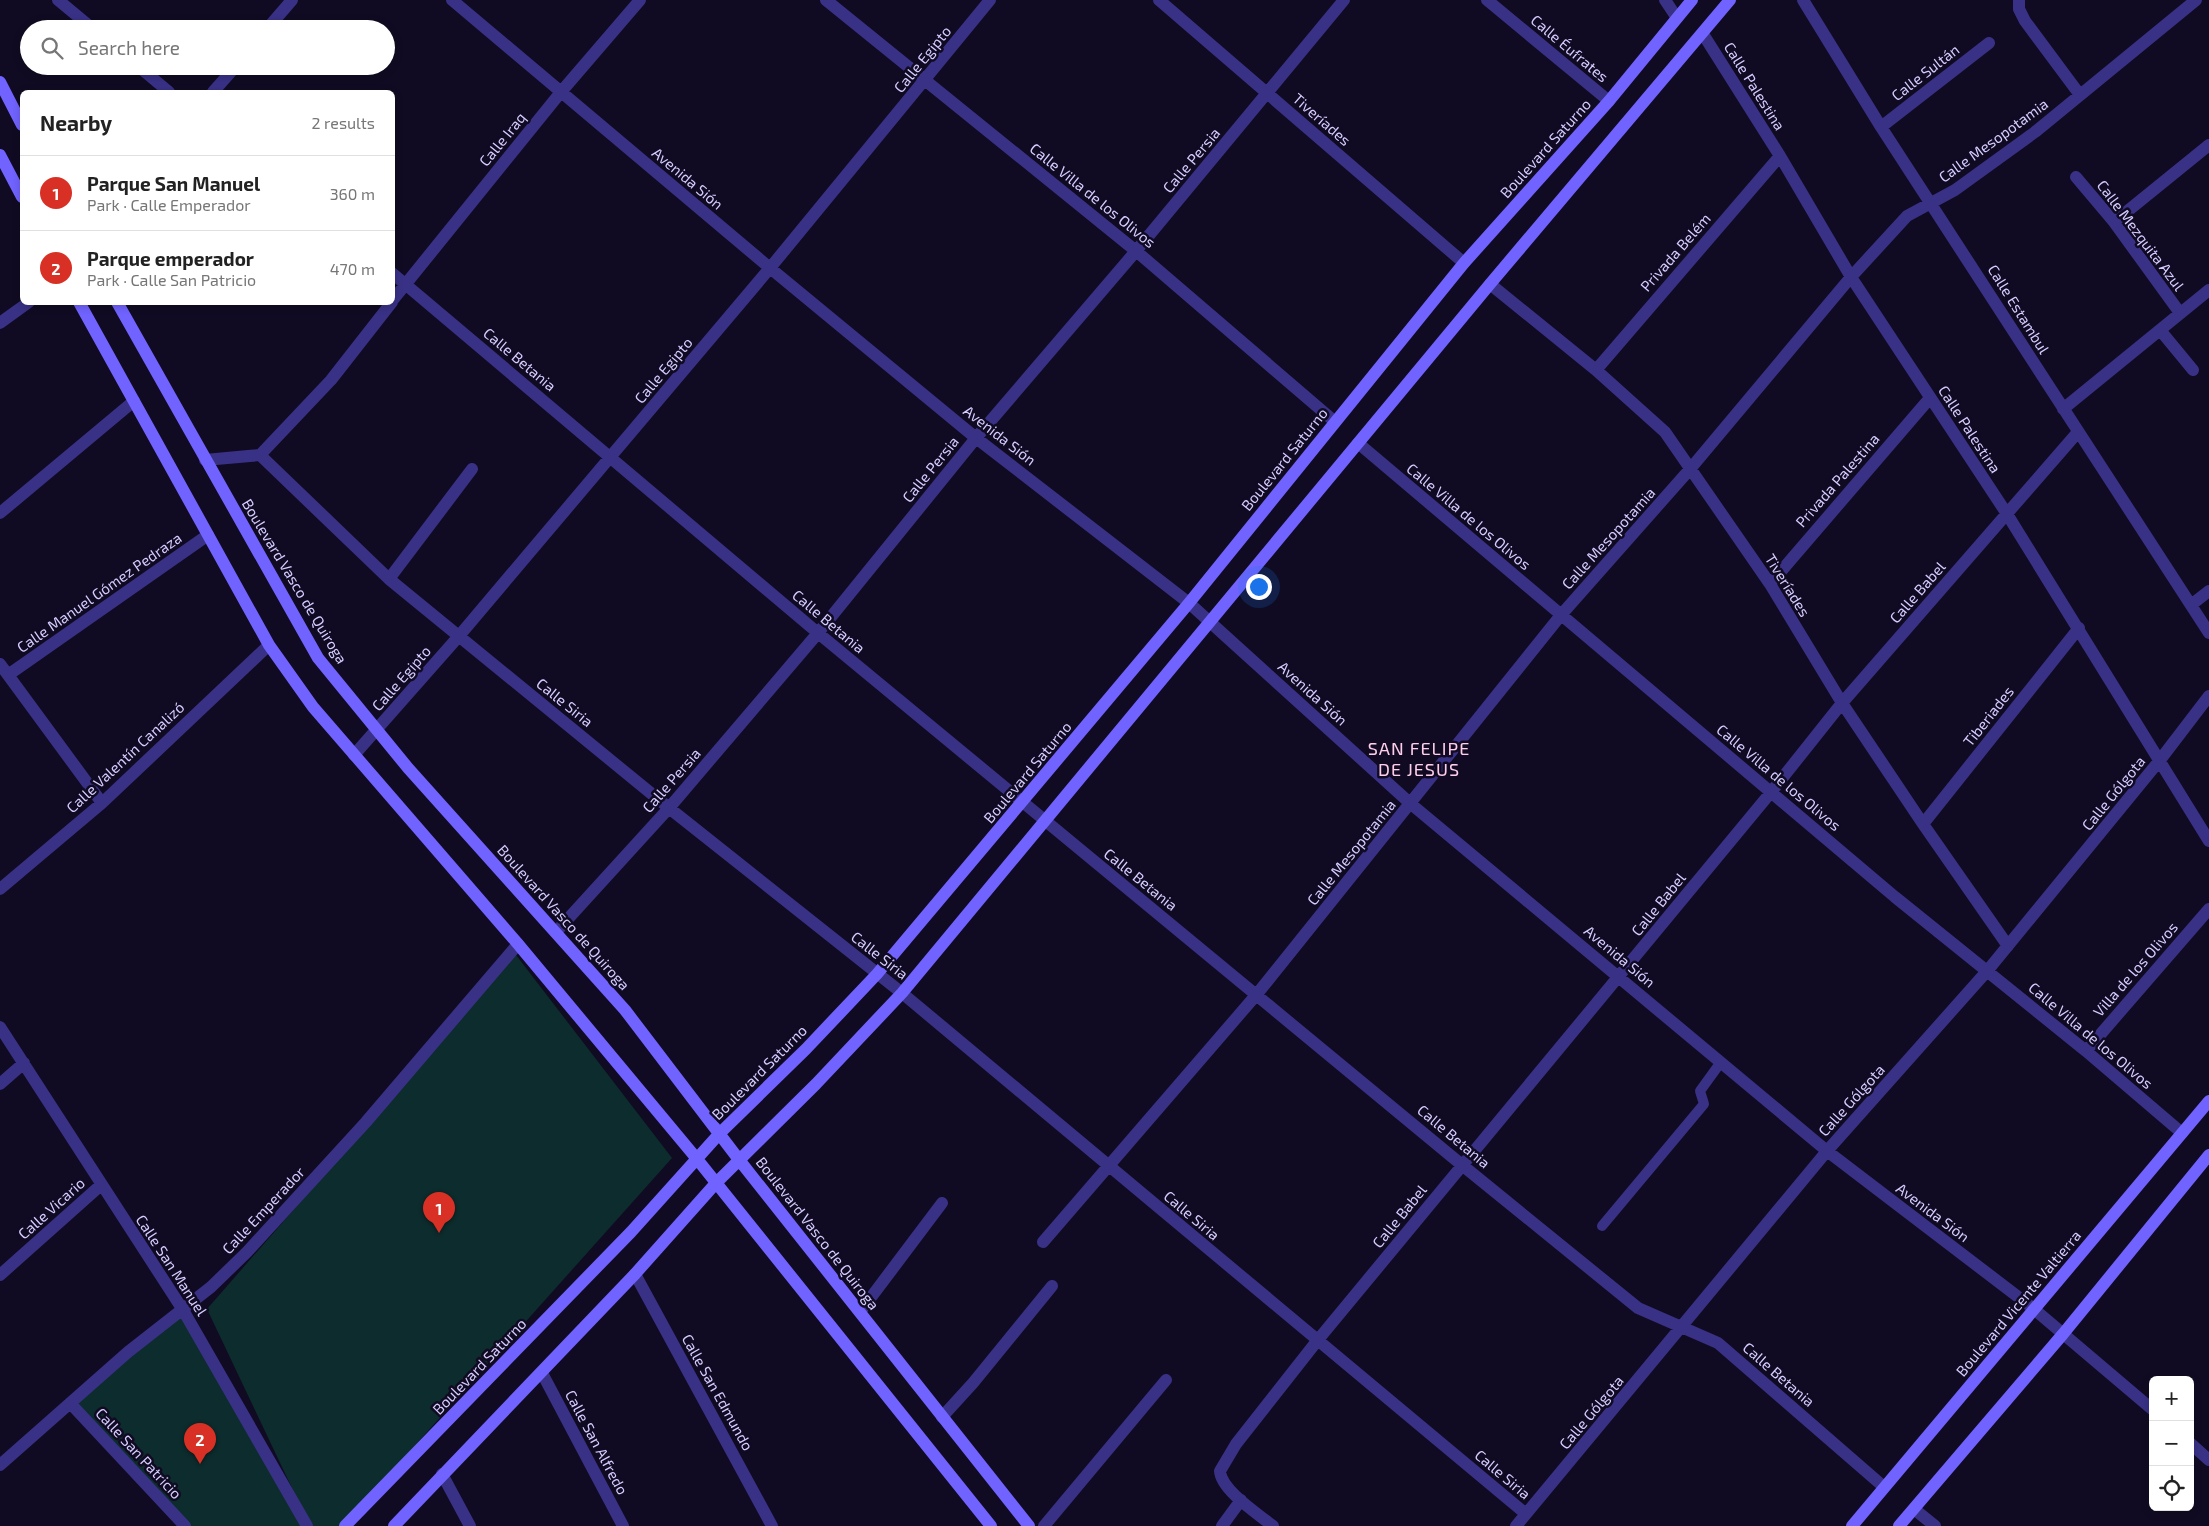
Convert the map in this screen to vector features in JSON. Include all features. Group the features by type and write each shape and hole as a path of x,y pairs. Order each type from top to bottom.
{"street":[{"path":"58,0 82,20"},
{"path":"275,20 292,0"},
{"name":"Avenida Sión","path":"452,0 770,268 976,438 1189,603 1411,804 1827,1151 2034,1309 2149,1407"},
{"name":"Calle Iraq","path":"395,298 561,92 640,0"},
{"name":"Calle Villa de los Olivos","path":"826,0 927,79 1136,251 1334,422"},
{"name":"Calle Egipto","path":"354,755 459,636 770,268 990,0"},
{"name":"Tiveríades","path":"1159,0 1464,262"},
{"name":"Calle Persia","path":"556,932 669,808 818,633 976,438 1268,94 1344,0"},
{"name":"Calle Éufrates","path":"1487,0 1608,101"},
{"path":"1665,0 1677,18"},
{"name":"Boulevard Saturno","path":"345,1526 631,1232 720,1134 806,1049 877,974 1024,802 1189,603 1464,262 1608,101 1692,0"},
{"path":"394,1526 635,1274 716,1183 902,993 1490,284 1730,0"},
{"name":"Calle Estambul","path":"1803,0 1881,127 1932,202 2063,409 2209,633"},
{"path":"2019,0 2019,8 2025,21 2080,95"},
{"name":"Calle Mesopotamia","path":"1043,1242 1257,994 1561,615 1691,468 1851,277 1907,216 1955,190 2035,132 2196,0"},
{"name":"Calle Palestina","path":"1703,34 1780,156 1851,277 2007,514 2209,841"},
{"name":"Calle Sultán","path":"1881,127 1989,42"},
{"path":"149,75 168,90"},
{"path":"216,90 228,75"},
{"path":"0,82 20,121"},
{"path":"2114,222 2209,145"},
{"path":"0,155 20,193"},
{"name":"Privada Belém","path":"1596,370 1780,156"},
{"name":"Calle Mezquita Azul","path":"2076,177 2114,222 2180,313"},
{"name":"Calle Betania","path":"395,275 818,633 1462,1165 1638,1308 1718,1343 1884,1487"},
{"name":"Tiveríades","path":"1490,284 1596,370 1665,432 1770,584 1842,702 1923,824 2008,946"},
{"path":"2063,409 2209,290"},
{"path":"0,323 25,305"},
{"path":"81,305 269,645 313,707 518,944 697,1159 991,1526"},
{"name":"Boulevard Vasco de Quiroga","path":"119,305 204,460 318,658 376,730 625,1010 740,1160 1030,1526"},
{"name":"Calle Iraq","path":"260,455 331,380 390,305"},
{"path":"2160,330 2193,370"},
{"name":"Privada Palestina","path":"1770,584 1930,398"},
{"path":"0,513 134,401"},
{"name":"Calle Babel","path":"1241,1500 1232,1493 1220,1476 1222,1464 1236,1444 1317,1341 1772,791 1842,702 2078,432"},
{"name":"Calle Villa de los Olivos","path":"1358,443 1772,791 1895,897 1988,970 2182,1133"},
{"path":"204,460 260,455"},
{"name":"Calle Siria","path":"260,455 389,579 669,808 902,993 1526,1514"},
{"path":"389,579 472,469"},
{"name":"Calle Manuel Gómez Pedraza","path":"8,675 208,535"},
{"path":"2191,605 2209,591"},
{"name":"Tiberiades","path":"1923,824 2079,628"},
{"name":"Calle Valentín Canalizó","path":"0,888 102,803 269,645"},
{"path":"0,664 102,803"},
{"name":"Calle Gólgota","path":"1516,1526 1827,1151 1988,970 2160,760 2209,696"},
{"name":"Villa de los Olivos","path":"2086,1051 2209,909"},
{"name":"Calle Emperador","path":"0,1465 128,1352 211,1287 247,1252 366,1122 518,944"},
{"name":"Calle San Manuel","path":"0,1027 183,1310 308,1526"},
{"path":"0,1084 24,1063"},
{"name":"Boulevard Vicente Valtierra","path":"1852,1526 2209,1101"},
{"path":"1899,1526 2208,1158"},
{"name":"Calle Vicario","path":"0,1275 101,1185"},
{"path":"860,1312 942,1203"},
{"name":"Calle San Edmundo","path":"635,1274 772,1526"},
{"path":"942,1417 973,1383 1052,1286"},
{"name":"Calle San Alfredo","path":"542,1372 623,1526"},
{"path":"1044,1526 1166,1380"},
{"name":"Calle San Patricio","path":"70,1403 185,1526"},
{"path":"2194,1447 2209,1460"},
{"path":"442,1474 470,1526"},
{"path":"1222,1526 1241,1500 1272,1526"},
{"path":"1914,1508 1935,1526"}],"lane":[{"path":"1602,1226 1704,1104 1700,1091 1721,1062"}],"green space":[{"path":"516,955 672,1158 343,1526 310,1526 207,1309"},
{"path":"183,1310 307,1526 185,1526 70,1403"}],"place":[{"name":"Parque San Manuel","path":"439,1233"},
{"name":"Parque emperador","path":"200,1464"}],"district":[{"name":"SAN FELIPE DE JESUS","path":"1419,758"}]}
